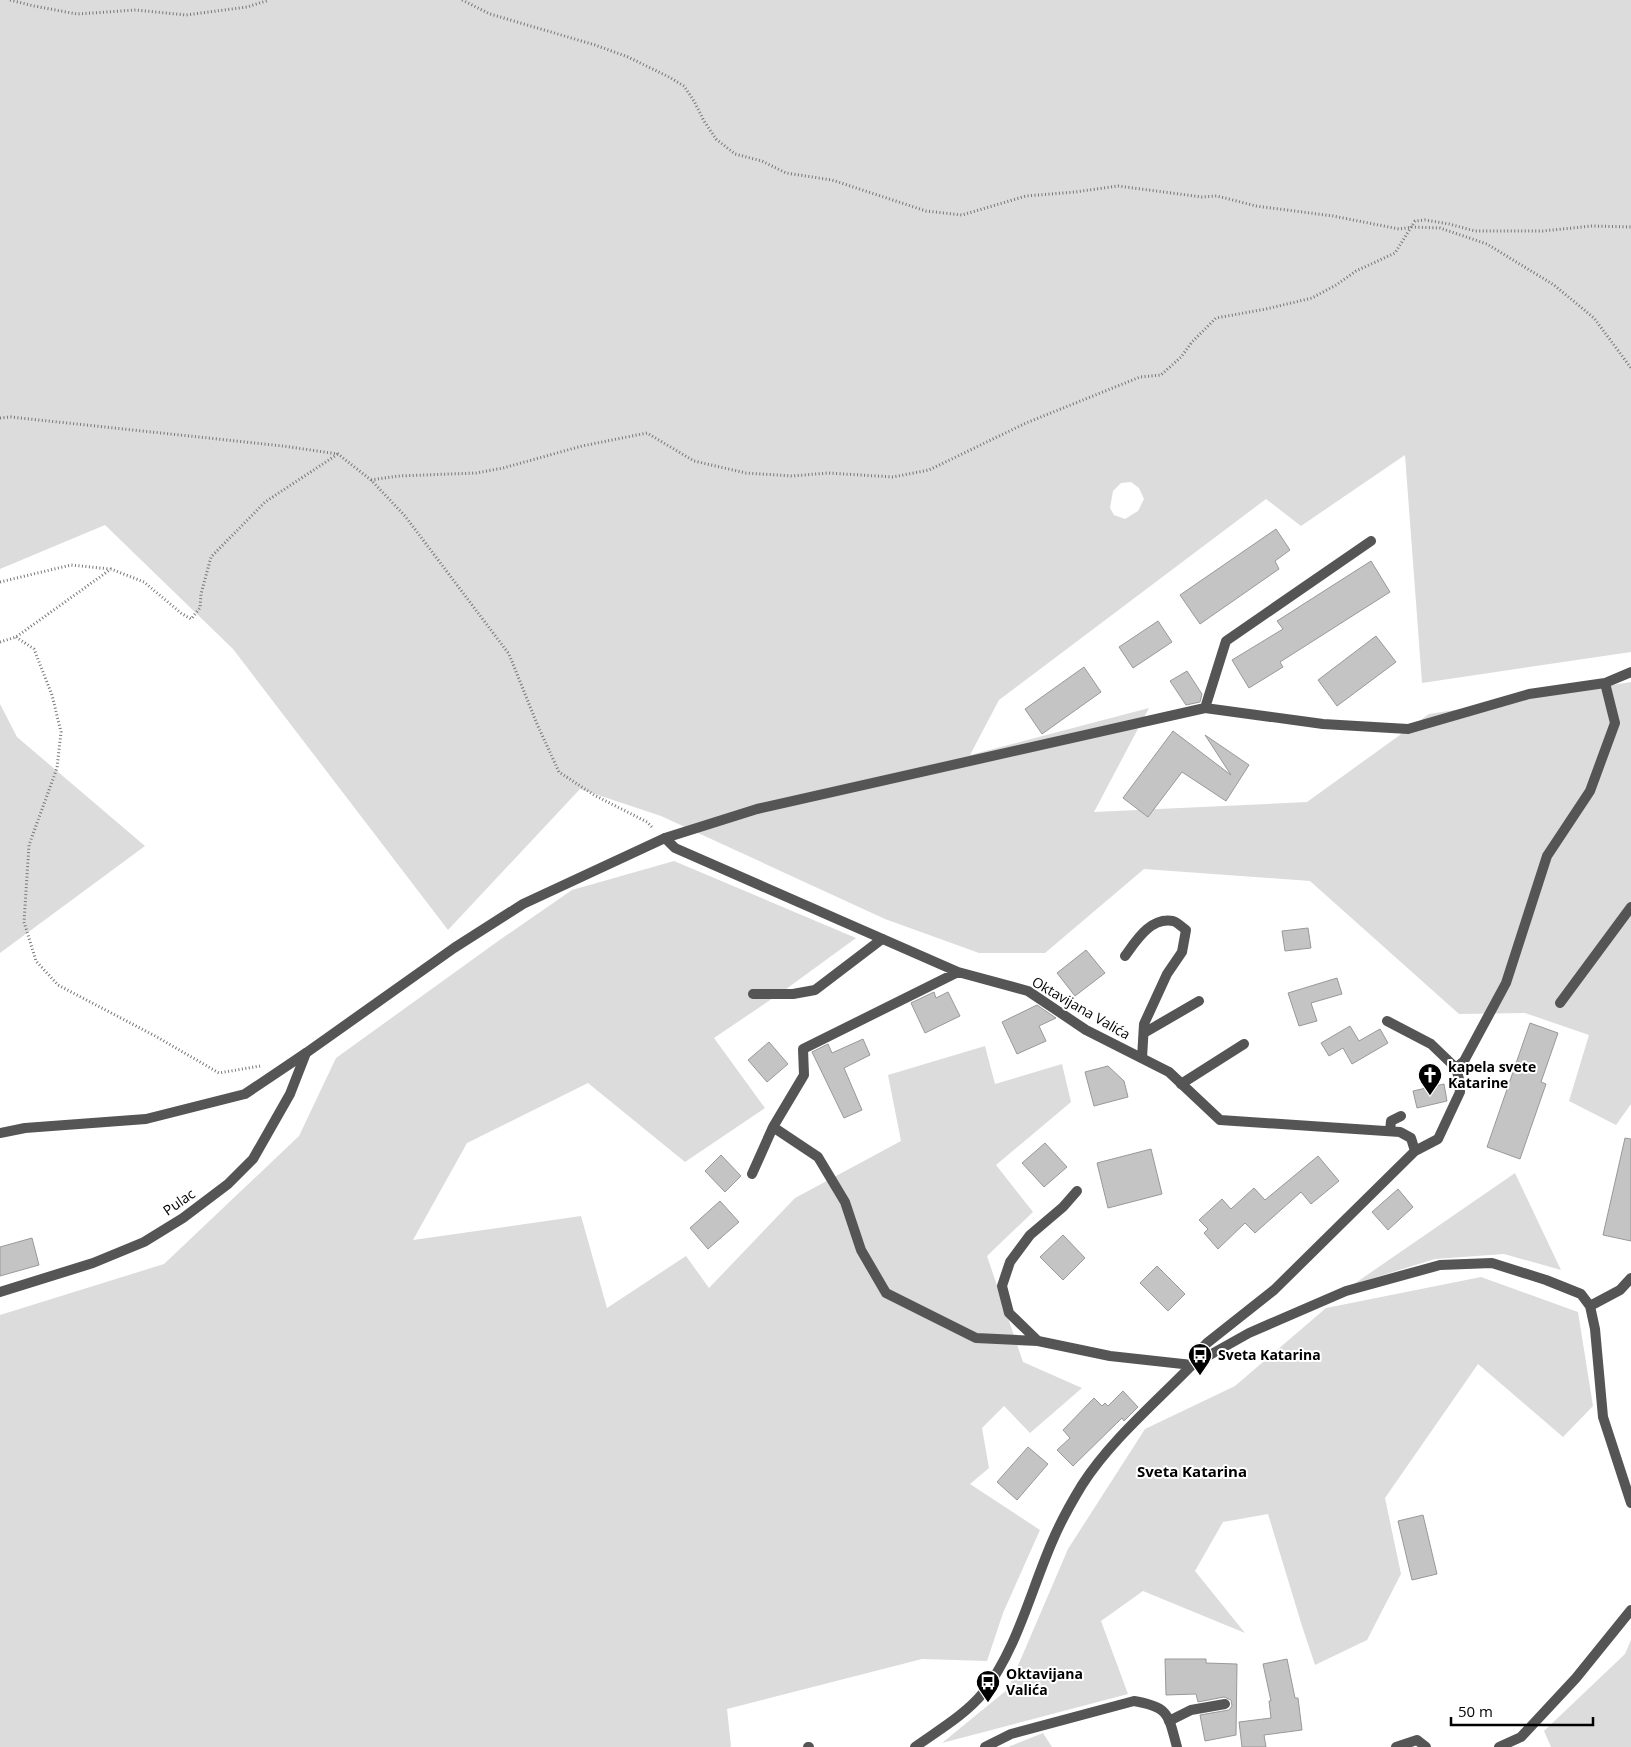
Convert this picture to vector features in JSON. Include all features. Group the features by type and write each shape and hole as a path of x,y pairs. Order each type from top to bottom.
{"street":[{"path":"1205,708 1226,641 1370,541"},
{"path":"0,1133 26,1128 146,1119 244,1094 306,1053 454,948 524,904 665,838 757,809 1205,708 1323,724 1408,729 1529,694 1605,683 1631,672"},
{"path":"1456,1068 1464,1061 1506,983 1547,856 1590,791 1615,723 1605,683"},
{"name":"Oktavijana Valića","path":"665,838 674,848 958,972 1028,991 1086,1030 1169,1072 1220,1120 1400,1132 1411,1138 1415,1151"},
{"path":"1560,1003 1631,907"},
{"path":"1125,956 1141,934 1159,922 1174,921 1186,930 1182,952 1167,974 1144,1024 1142,1058"},
{"path":"753,994 792,994 816,990 882,939"},
{"path":"752,1174 773,1127 804,1075 803,1050 958,972"},
{"path":"1144,1033 1200,1001"},
{"path":"1192,1365 1198,1352 1207,1342 1274,1290 1415,1151 1438,1139 1460,1092 1456,1068 1431,1044 1387,1021"},
{"path":"1181,1084 1244,1044"},
{"name":"Pulac","path":"0,1292 93,1262 144,1242 183,1218 228,1184 254,1159 290,1094 306,1053"},
{"path":"1390,1131 1391,1121 1401,1116"},
{"path":"773,1127 818,1157 845,1202 861,1250 886,1294 976,1338 1038,1341 1110,1356 1192,1365"},
{"path":"1038,1341 1008,1313 1002,1286 1010,1262 1030,1234 1063,1207 1077,1191"},
{"path":"914,1747 946,1725 982,1694 1011,1648 1052,1540 1082,1485 1106,1452 1192,1365 1249,1333 1346,1291 1440,1265 1492,1263 1546,1280 1581,1294 1590,1306 1595,1329 1603,1417 1631,1503"},
{"path":"1590,1306 1620,1290 1631,1278"},
{"path":"1499,1747 1521,1737 1576,1678 1631,1610"},
{"path":"985,1747 1011,1734 1134,1700 1154,1704 1168,1716 1177,1747"},
{"path":"1169,1721 1191,1710 1225,1704"},
{"path":"1396,1747 1417,1740 1426,1747"}],"path":[{"path":"10,0 77,14 136,10 186,15 247,8 268,0"},
{"path":"462,0 490,14 595,45 628,57 669,77 684,86 716,139 735,154 762,161 786,173 832,180 926,211 962,215 1026,196 1118,186 1202,197 1217,196 1256,206 1333,216 1399,229 1412,226 1440,228 1487,244 1554,285 1594,318 1631,368"},
{"path":"371,480 398,476 476,473 503,468 582,446 646,433 694,461 746,473 792,476 828,473 893,477 928,470 1026,423 1140,377 1161,375 1181,357 1192,342 1216,318 1266,310 1312,298 1356,271 1395,252 1415,221 1425,220 1476,231 1543,231 1592,226 1631,227"},
{"path":"0,418 11,417 174,434 338,454 371,480 405,516 509,654 537,724 559,772 594,795 647,822 665,838"},
{"path":"0,582 71,565 111,569 144,582 191,619 200,608 201,594 211,557 264,502 338,454"},
{"path":"0,642 16,637 111,569"},
{"path":"16,637 34,650 52,695 61,732 57,768 29,845 24,922 36,962 58,985 157,1037 219,1073 261,1066"}],"shaded area":[{"path":"0,0 1631,0 1631,652 1422,683 1405,455 1301,526 1266,499 999,700 970,755 1149,708 1094,812 1307,802 1429,714 1631,682 1631,1104 1616,1125 1569,1101 1589,1035 1525,1013 1459,1014 1310,881 1144,869 1045,953 979,953 885,919 661,816 580,789 448,930 233,649 105,525 0,569","holes":["1131,482 1139,488 1144,499 1138,511 1125,519 1114,515 1110,508 1113,491 1121,483"]},
{"path":"0,704 17,737 145,846 0,953"},
{"path":"674,861 856,938 782,992 714,1038 765,1108 685,1162 588,1083 467,1143 413,1240 581,1216 607,1308 686,1256 709,1288 795,1198 901,1141 888,1075 985,1046 995,1084 1062,1064 1071,1102 996,1165 1033,1212 987,1256 1023,1362 1082,1388 1030,1433 1004,1406 982,1428 989,1468 970,1484 1040,1530 1003,1613 987,1661 922,1659 727,1709 730,1747 0,1747 0,1315 164,1264 299,1136 336,1058 572,890"},
{"path":"1515,1173 1561,1270 1504,1254 1435,1259 1354,1284"},
{"path":"1481,1277 1578,1312 1593,1406 1563,1437 1478,1364 1385,1498 1401,1574 1367,1640 1315,1665 1268,1514 1223,1522 1195,1571 1245,1633 1143,1591 1101,1621 1128,1694 942,1743 1008,1689 1068,1549 1145,1429 1235,1386 1326,1308"},
{"path":"1631,1640 1631,1747 1551,1747 1544,1731 1625,1654"},
{"path":"1043,1733 1052,1747 1008,1747"}],"building":[{"path":"1276,529 1290,550 1275,561 1279,569 1200,624 1180,595"},
{"path":"1371,561 1390,592 1280,662 1283,667 1249,688 1232,660 1283,629 1277,621"},
{"path":"1158,621 1172,642 1133,668 1119,647"},
{"path":"1376,636 1396,662 1337,706 1318,680"},
{"path":"1084,667 1101,692 1042,734 1025,709"},
{"path":"1187,671 1202,694 1200,702 1186,705 1170,681"},
{"path":"1173,731 1231,775 1205,735 1249,765 1226,801 1182,772 1148,817 1123,798"},
{"path":"1308,928 1311,948 1285,951 1282,931"},
{"path":"1086,950 1105,973 1075,996 1057,973"},
{"path":"1337,978 1342,994 1311,1003 1317,1021 1299,1026 1288,993"},
{"path":"934,992 936,998 948,992 960,1016 925,1033 911,1003"},
{"path":"1037,1005 1056,1018 1039,1026 1046,1041 1017,1054 1002,1022"},
{"path":"1530,1023 1558,1033 1541,1082 1546,1084 1520,1159 1487,1147"},
{"path":"1350,1026 1359,1041 1380,1029 1388,1043 1352,1064 1343,1048 1329,1056 1321,1043"},
{"path":"863,1039 870,1055 844,1068 862,1110 844,1118 812,1052 828,1044 832,1053"},
{"path":"769,1042 788,1064 767,1082 748,1060"},
{"path":"1108,1066 1124,1081 1128,1097 1094,1106 1085,1072"},
{"name":"kapela svete Katarine","path":"1444,1084 1447,1101 1417,1108 1413,1091"},
{"path":"1625,1138 1631,1139 1631,1241 1603,1235"},
{"path":"1045,1143 1067,1167 1044,1187 1022,1163"},
{"path":"1151,1149 1162,1194 1108,1208 1097,1163"},
{"path":"721,1155 741,1176 725,1192 705,1171"},
{"path":"1318,1156 1339,1181 1311,1204 1301,1192 1255,1233 1245,1223 1218,1249 1204,1233 1208,1229 1199,1220 1222,1199 1231,1209 1254,1188 1265,1200"},
{"path":"1398,1189 1413,1207 1388,1230 1372,1212"},
{"path":"720,1201 739,1222 708,1249 690,1228"},
{"path":"1063,1235 1085,1258 1063,1280 1040,1257"},
{"path":"32,1238 39,1265 0,1276 0,1247"},
{"path":"1157,1266 1185,1294 1168,1311 1140,1283"},
{"path":"1123,1391 1138,1407 1124,1421 1122,1418 1073,1466 1057,1450 1070,1438 1063,1430 1094,1398 1102,1406 1105,1403 1108,1406"},
{"path":"1028,1447 1048,1464 1017,1500 997,1482"},
{"path":"1423,1515 1437,1574 1412,1580 1398,1521"},
{"path":"1165,1659 1206,1659 1206,1663 1237,1664 1236,1735 1205,1741 1200,1715 1229,1710 1232,1706 1231,1700 1224,1697 1198,1702 1196,1694 1166,1695"},
{"path":"1287,1659 1295,1698 1298,1698 1302,1730 1264,1735 1266,1747 1242,1747 1239,1722 1271,1718 1269,1701 1271,1701 1263,1664"}],"place":[{"name":"kapela svete Katarine","path":"1430,1096"},
{"name":"Sveta Katarina","path":"1200,1376"},
{"name":"Oktavijana Valića","path":"988,1703"}],"district":[{"name":"Sveta Katarina","path":"1192,1472"}]}
